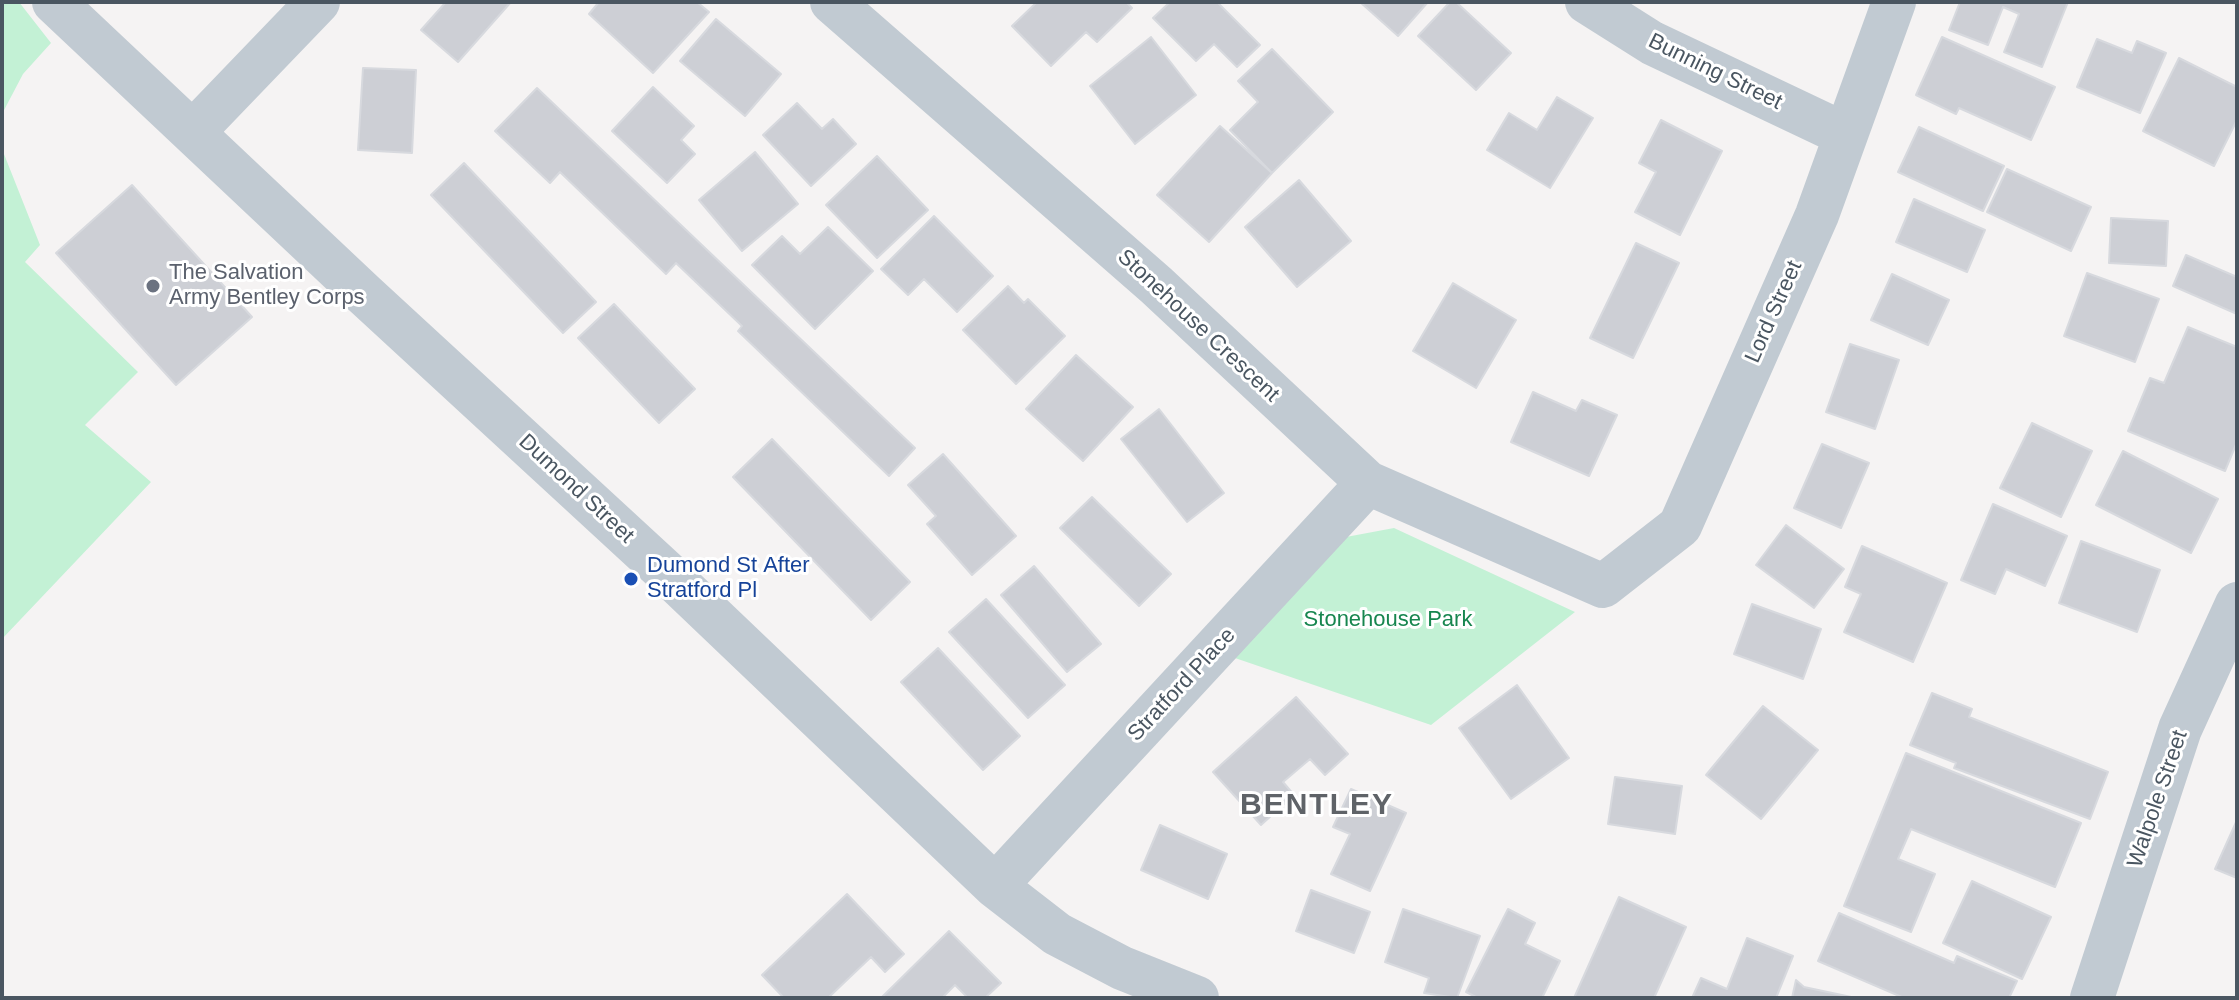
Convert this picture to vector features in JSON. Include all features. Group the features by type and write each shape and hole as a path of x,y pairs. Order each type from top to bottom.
{"street":[{"name":"Dumond Street","path":"54,2 668,574 995,886 1057,934 1122,968 1197,998"},
{"path":"193,132 318,2"},
{"name":"Stonehouse Crescent","path":"832,2 1156,285 1368,483 1603,586"},
{"name":"Bunning Street","path":"1587,2 1652,43 1846,135"},
{"name":"Lord Street","path":"1603,586 1680,526 1817,215 1894,2"},
{"name":"Stratford Place","path":"995,886 1368,483"},
{"name":"Walpole Street","path":"2092,998 2180,729 2237,604"}],"green space":[{"path":"2,2 19,2 51,43 23,74 2,114"},
{"path":"2,149 40,245 25,262 138,372 85,425 151,482 2,639"},
{"name":"Stonehouse Park","path":"1394,528 1575,612 1431,725 1235,658 1346,537"}],"building":[{"path":"446,2 511,2 458,62 421,30"},
{"path":"599,2 697,2 709,12 653,73 589,14"},
{"path":"1037,2 1126,2 1132,8 1097,42 1086,32 1051,66 1012,26"},
{"path":"1170,2 1217,2 1260,45 1237,67 1214,44 1196,61 1153,18"},
{"path":"1360,2 1428,2 1398,36"},
{"path":"1450,2 1456,2 1511,53 1476,90 1418,36"},
{"path":"1960,2 2068,2 2042,67 2004,52 2019,14 2003,7 1988,45 1949,30"},
{"path":"716,19 781,74 745,116 680,61"},
{"path":"1151,37 1196,95 1135,144 1090,86"},
{"path":"1942,37 2055,87 2031,140 1959,108 1956,114 1916,95"},
{"path":"2097,39 2132,53 2137,41 2166,53 2140,113 2077,87"},
{"path":"1272,49 1333,112 1272,173 1230,130 1258,102 1238,81"},
{"path":"2179,58 2237,87 2237,120 2214,166 2143,131"},
{"path":"363,68 416,70 412,153 358,150"},
{"path":"653,87 694,126 681,140 695,154 667,183 612,131"},
{"path":"537,88 915,448 889,476 738,331 742,326 676,263 666,274 560,172 550,183 495,131"},
{"path":"1557,97 1593,118 1550,188 1487,150 1509,113 1537,130"},
{"path":"797,103 822,129 833,119 856,144 811,186 763,135"},
{"path":"1661,120 1722,151 1680,235 1635,212 1656,172 1639,163"},
{"path":"1220,126 1272,173 1209,242 1157,195"},
{"path":"1919,127 2004,166 1983,211 1898,172"},
{"path":"755,152 798,204 742,251 699,200"},
{"path":"877,156 928,210 877,258 826,205"},
{"path":"464,163 596,302 563,333 431,195"},
{"path":"2007,169 2091,207 2071,251 1987,212"},
{"path":"1299,180 1351,241 1297,287 1245,227"},
{"path":"132,185 252,317 176,385 56,253"},
{"path":"1914,199 1985,230 1967,272 1896,242"},
{"path":"934,216 993,276 957,312 924,279 908,295 881,269"},
{"path":"2111,218 2168,221 2166,266 2109,263"},
{"path":"828,227 873,271 815,329 752,265 782,236 800,254"},
{"path":"1636,243 1679,263 1633,358 1590,338"},
{"path":"2186,255 2237,277 2237,314 2173,286"},
{"path":"2087,273 2159,299 2135,362 2064,336"},
{"path":"1892,274 1949,300 1928,345 1871,320"},
{"path":"1453,283 1516,320 1476,388 1413,351"},
{"path":"1008,286 1024,303 1028,299 1065,336 1016,384 963,330"},
{"path":"614,304 695,389 659,423 578,338"},
{"path":"2188,327 2237,347 2237,442 2225,471 2128,431 2150,378 2164,383"},
{"path":"1850,344 1899,360 1875,429 1826,412"},
{"path":"1076,355 1133,407 1083,461 1026,409"},
{"path":"1533,392 1576,411 1582,400 1617,415 1589,476 1511,442"},
{"path":"1159,409 1224,493 1187,522 1121,439"},
{"path":"2032,423 2092,451 2061,517 2000,488"},
{"path":"772,439 910,582 871,620 733,477"},
{"path":"1822,444 1869,463 1841,528 1794,508"},
{"path":"2123,451 2218,499 2191,553 2096,505"},
{"path":"943,454 1016,536 972,575 927,524 936,516 908,485"},
{"path":"1092,497 1171,574 1139,606 1060,528"},
{"path":"1993,504 2067,536 2045,586 2006,569 1995,594 1961,580"},
{"path":"1786,525 1844,569 1814,608 1756,565"},
{"path":"2081,541 2160,570 2137,632 2059,603"},
{"path":"1862,546 1947,583 1913,662 1844,632 1861,594 1845,587"},
{"path":"1034,566 1101,644 1067,672 1001,595"},
{"path":"986,599 1065,685 1028,718 949,632"},
{"path":"1752,604 1821,629 1803,679 1734,654"},
{"path":"938,648 1020,736 983,770 901,682"},
{"path":"1517,685 1569,758 1511,799 1459,728"},
{"path":"1932,693 1972,709 1969,717 2108,772 2090,819 1954,768 1956,763 1910,745"},
{"path":"1296,697 1348,754 1325,775 1310,759 1283,782 1294,795 1261,825 1213,772"},
{"path":"1763,706 1818,750 1761,819 1706,775"},
{"path":"1906,753 2081,823 2055,887 1911,829 1898,859 1935,874 1911,932 1844,906"},
{"path":"1615,777 1682,786 1675,834 1608,824"},
{"path":"1351,789 1406,813 1370,891 1331,874 1350,834 1333,827"},
{"path":"2237,820 2237,878 2215,869"},
{"path":"1160,825 1227,854 1208,899 1141,870"},
{"path":"1972,881 2051,917 2022,979 1943,943"},
{"path":"1311,890 1370,912 1354,953 1296,931"},
{"path":"847,894 904,954 885,972 871,957 828,998 784,998 762,975"},
{"path":"1619,897 1686,927 1654,998 1574,998"},
{"path":"1403,909 1480,936 1457,998 1424,993 1429,978 1385,962"},
{"path":"1508,909 1535,923 1525,944 1560,961 1542,998 1478,998 1466,992"},
{"path":"1839,913 1954,963 1957,956 2017,981 2009,998 1904,998 1818,961"},
{"path":"949,931 1001,983 985,998 968,998 955,985 942,998 881,998"},
{"path":"1747,938 1793,956 1776,998 1692,998 1701,978 1727,989"},
{"path":"1796,980 1804,987 1856,998 1792,998"}],"place":[{"name":"The Salvation Army Bentley Corps","path":"153,286"},
{"name":"Dumond St After Stratford Pl","path":"631,579"}],"district":[{"name":"BENTLEY","path":"1317,806"}]}
